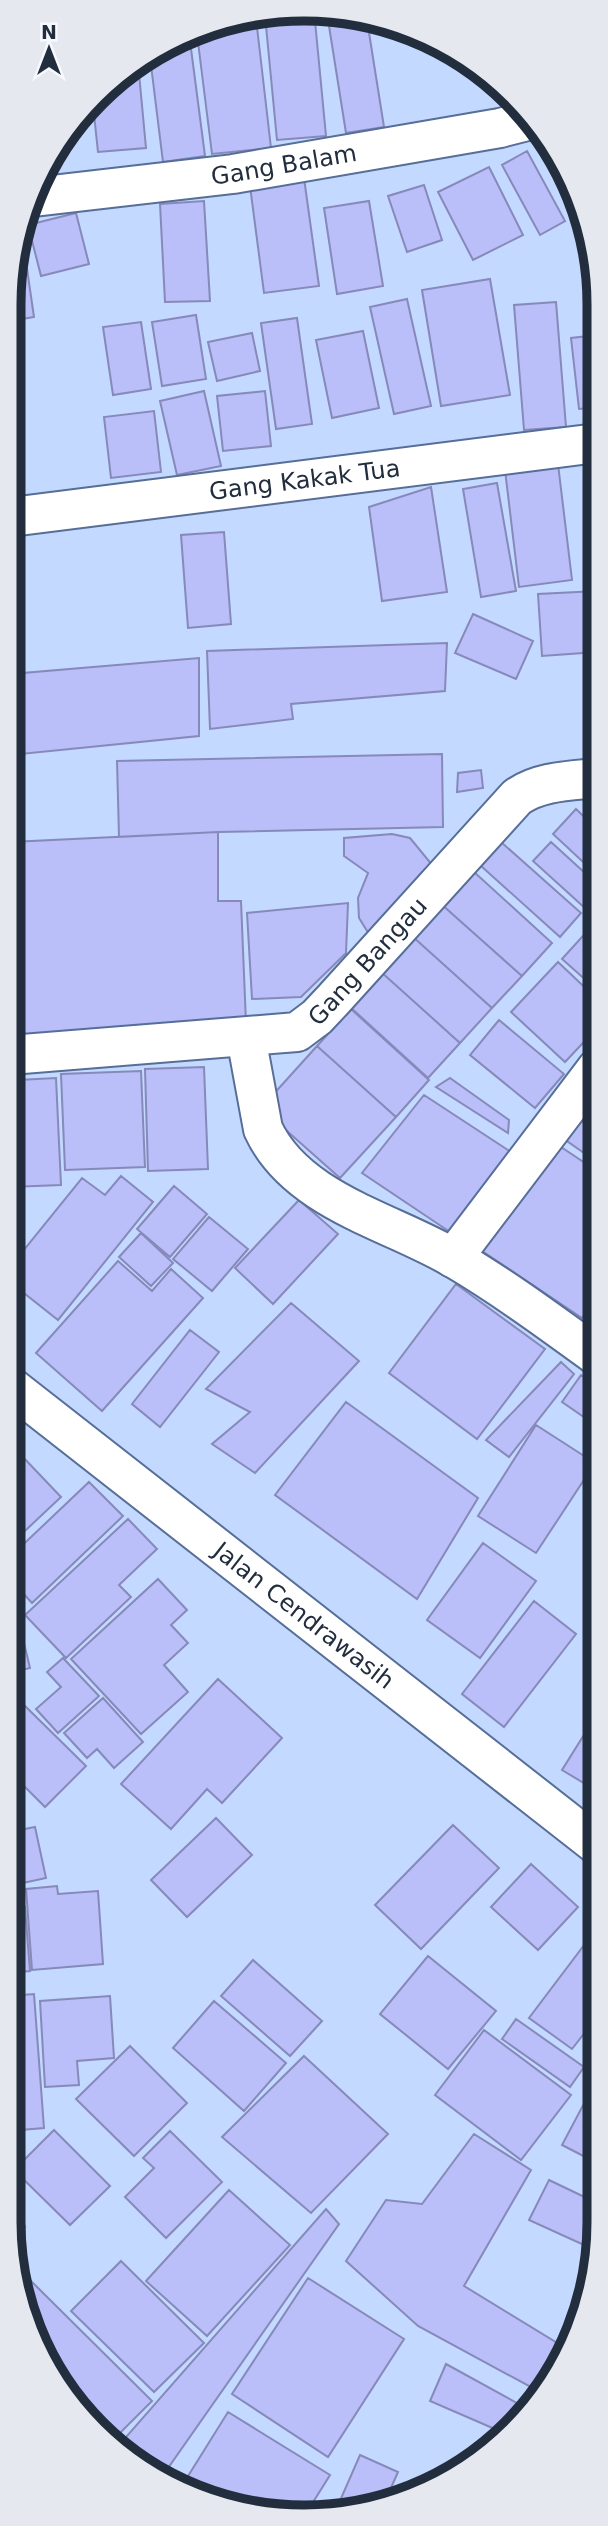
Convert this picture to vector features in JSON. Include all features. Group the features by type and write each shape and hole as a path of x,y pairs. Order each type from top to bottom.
{"street":[{"name":"Gang Balam","path":"43,196 233,174 521,122"},
{"name":"Gang Kakak Tua","path":"21,516 587,444"},
{"name":"Gang Bangau","path":"21,1054 297,1032 317,1017 517,797 534,787 587,779"},
{"path":"246,1037 263,1129 286,1165 302,1180 453,1258 513,1295 587,1349"},
{"path":"453,1258 587,1081"},
{"name":"Jalan Cendrawasih","path":"21,1395 587,1837"}],"building":[{"path":"315,22 326,136 277,140 266,26"},
{"path":"344,24 368,29 384,127 346,133 329,26"},
{"path":"257,27 271,148 212,154 198,42 237,29"},
{"path":"191,45 205,156 163,162 151,66"},
{"path":"139,74 146,148 98,152 94,114"},
{"path":"527,151 565,221 540,235 502,165"},
{"path":"489,167 523,235 473,260 438,192"},
{"path":"304,178 319,286 264,293 250,186"},
{"path":"424,185 442,240 407,252 388,196"},
{"path":"204,201 210,301 165,302 160,204"},
{"path":"369,201 383,286 337,294 324,208"},
{"path":"76,213 89,264 41,276 30,234 33,224"},
{"path":"25,255 34,317 21,319"},
{"path":"490,279 510,395 441,406 422,290"},
{"path":"407,299 431,406 394,414 370,307"},
{"path":"556,302 566,427 524,430 514,305"},
{"path":"196,315 206,379 162,386 152,322"},
{"path":"297,318 312,424 276,429 261,323"},
{"path":"141,322 151,389 113,395 103,327"},
{"path":"363,331 379,408 332,418 316,340"},
{"path":"252,333 260,371 217,381 208,342"},
{"path":"587,336 587,408 579,409 571,338"},
{"path":"204,391 221,466 177,475 160,401"},
{"path":"265,391 271,446 223,451 217,396"},
{"path":"154,411 161,472 111,478 104,417"},
{"path":"558,464 572,580 519,587 505,470"},
{"path":"497,483 516,591 481,597 463,489"},
{"path":"431,487 447,592 382,601 369,507"},
{"path":"224,532 231,624 188,628 181,535"},
{"path":"587,592 587,653 542,656 538,594"},
{"path":"473,614 533,641 516,679 455,653"},
{"path":"447,643 445,691 291,704 293,719 210,729 207,651"},
{"path":"199,658 199,736 21,754 21,673"},
{"path":"442,754 443,827 119,837 117,761"},
{"path":"481,770 483,788 457,792 458,773"},
{"path":"576,809 587,819 587,866 553,834"},
{"path":"218,832 218,901 241,901 246,1023 21,1041 21,842"},
{"path":"392,834 410,838 433,866 369,934 359,918 358,898 368,873 344,856 344,838"},
{"path":"492,834 581,913 560,937 471,857"},
{"path":"551,842 587,875 587,910 533,861"},
{"path":"462,861 552,943 522,976 431,895"},
{"path":"431,895 522,976 492,1008 402,927"},
{"path":"348,903 346,953 301,997 252,999 247,913"},
{"path":"402,927 492,1008 460,1043 370,962"},
{"path":"587,931 587,981 562,959"},
{"path":"370,962 460,1043 428,1078 338,996"},
{"path":"558,962 587,990 587,1039 565,1062 511,1012"},
{"path":"351,1009 429,1080 396,1117 317,1046"},
{"path":"499,1020 564,1074 535,1108 470,1055"},
{"path":"317,1046 396,1117 340,1178 261,1108"},
{"path":"204,1067 208,1169 148,1171 145,1069"},
{"path":"141,1071 145,1167 65,1170 61,1074"},
{"path":"56,1078 61,1185 21,1187 21,1080"},
{"path":"450,1078 509,1120 508,1133 436,1087"},
{"path":"424,1095 514,1154 450,1232 362,1173"},
{"path":"579,1119 587,1125 587,1155 564,1139"},
{"path":"552,1141 587,1164 587,1311 582,1318 479,1249"},
{"path":"121,1176 153,1202 58,1320 21,1291 21,1253 82,1178 105,1195"},
{"path":"174,1186 207,1214 170,1257 137,1229"},
{"path":"299,1200 338,1234 273,1304 235,1268"},
{"path":"209,1217 248,1249 212,1291 173,1259"},
{"path":"141,1233 173,1263 151,1286 119,1257"},
{"path":"118,1261 152,1291 171,1269 203,1298 102,1411 36,1353"},
{"path":"456,1284 545,1349 477,1439 389,1373"},
{"path":"291,1303 359,1361 255,1473 212,1444 250,1412 206,1389"},
{"path":"190,1330 219,1352 160,1427 132,1404"},
{"path":"561,1362 574,1374 509,1457 486,1440"},
{"path":"581,1375 587,1379 587,1419 562,1402"},
{"path":"346,1402 478,1498 417,1599 275,1495"},
{"path":"536,1425 587,1458 587,1475 536,1553 478,1516"},
{"path":"21,1455 61,1497 21,1535"},
{"path":"89,1482 123,1516 32,1603 21,1591 21,1547"},
{"path":"128,1519 157,1549 119,1585 131,1597 66,1658 25,1615"},
{"path":"483,1543 536,1581 480,1658 427,1620"},
{"path":"158,1579 187,1610 171,1625 188,1643 164,1665 188,1692 141,1734 71,1659"},
{"path":"534,1601 576,1634 504,1727 462,1694"},
{"path":"21,1631 30,1668 21,1670"},
{"path":"63,1658 99,1696 58,1733 36,1709 61,1687 47,1672"},
{"path":"218,1679 282,1738 222,1803 207,1789 171,1829 121,1784"},
{"path":"103,1698 143,1742 114,1768 97,1749 87,1758 64,1733"},
{"path":"21,1704 86,1766 45,1807 21,1783"},
{"path":"587,1730 587,1785 562,1770"},
{"path":"216,1818 252,1855 187,1917 151,1880"},
{"path":"453,1825 499,1868 421,1949 375,1905"},
{"path":"35,1827 46,1878 21,1883 21,1830"},
{"path":"531,1864 578,1907 538,1950 491,1907"},
{"path":"57,1886 58,1894 98,1891 103,1964 32,1970 26,1889"},
{"path":"21,1907 25,1907 30,1971 21,1972"},
{"path":"587,1941 587,2030 572,2049 529,2018"},
{"path":"428,1956 496,2011 448,2069 380,2014"},
{"path":"253,1960 322,2021 290,2056 221,1996"},
{"path":"34,1994 44,2128 21,2130 21,1995"},
{"path":"110,1996 114,2058 77,2061 79,2085 45,2087 40,2001"},
{"path":"214,2001 286,2063 244,2111 173,2048"},
{"path":"516,2019 584,2067 570,2087 502,2039"},
{"path":"484,2030 571,2095 521,2160 435,2095"},
{"path":"130,2046 187,2103 134,2156 76,2099"},
{"path":"304,2056 388,2134 311,2213 222,2137"},
{"path":"587,2098 587,2158 562,2145"},
{"path":"54,2130 110,2186 70,2225 21,2177 21,2163"},
{"path":"170,2131 222,2182 166,2238 125,2197 154,2168 143,2158"},
{"path":"474,2134 531,2170 464,2286 559,2344 533,2388 418,2326 346,2261 386,2200 422,2204"},
{"path":"549,2180 587,2198 586,2246 529,2220"},
{"path":"229,2190 290,2245 207,2336 146,2281"},
{"path":"326,2209 339,2224 167,2470 123,2440"},
{"path":"121,2261 204,2343 154,2392 71,2311"},
{"path":"308,2278 404,2339 328,2457 232,2394"},
{"path":"30,2280 152,2401 118,2435 91,2409 59,2364 36,2313 28,2282"},
{"path":"446,2364 520,2405 496,2430 430,2401"},
{"path":"228,2412 330,2475 311,2505 304,2505 249,2500 186,2479"},
{"path":"360,2455 398,2472 389,2492 339,2503"}]}
